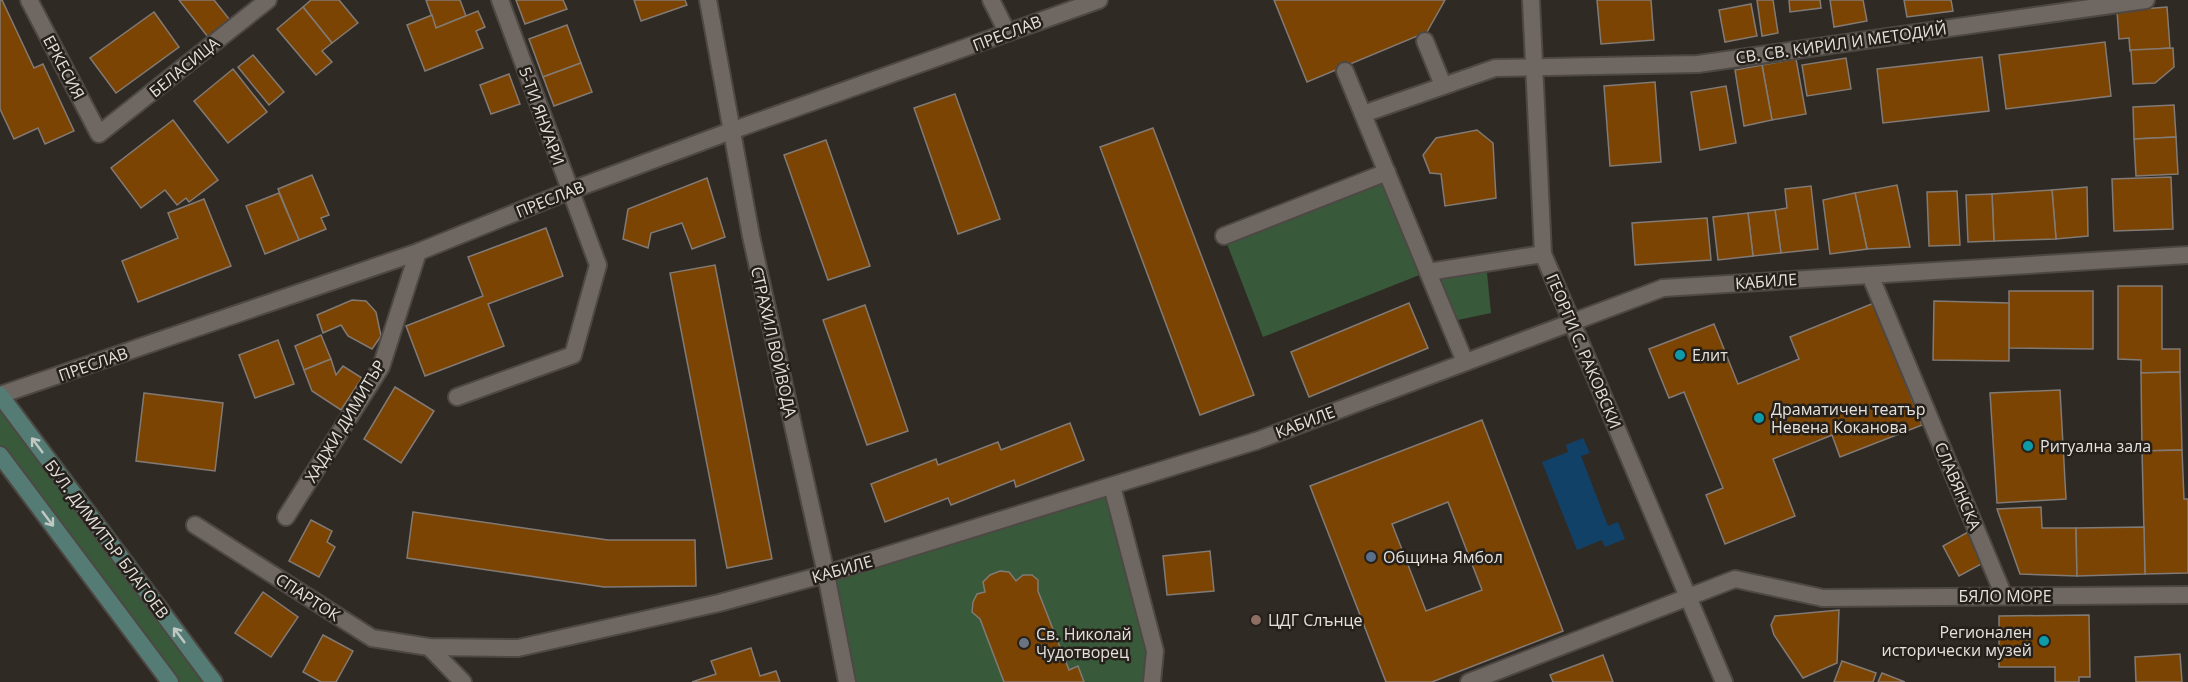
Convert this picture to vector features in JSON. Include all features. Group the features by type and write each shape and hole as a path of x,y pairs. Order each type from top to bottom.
{"main road":[{"name":"БУЛ. ДИМИТЪР БЛАГОЕВ","path":"0,395 213,682"},
{"path":"0,455 170,682"}],"street":[{"name":"ЕРКЕСИЯ","path":"29,0 99,134"},
{"name":"БЕЛАСИЦА","path":"99,134 268,0"},
{"name":"5-ТИ ЯНУАРИ","path":"457,397 573,355 598,265 500,0"},
{"name":"СТРАХИЛ ВОЙВОДА","path":"708,0 751,236 826,574 847,682"},
{"path":"991,0 1007,32"},
{"name":"ПРЕСЛАВ","path":"0,395 418,252 569,191 731,131 1099,0"},
{"name":"ГЕОРГИ С. РАКОВСКИ","path":"1531,0 1543,254 1724,682"},
{"name":"СВ. СВ. КИРИЛ И МЕТОДИЙ","path":"1363,114 1495,68 1698,64 2146,0"},
{"path":"1425,41 1443,86"},
{"path":"1345,71 1465,362"},
{"path":"1224,236 1387,172"},
{"name":"ХАДЖИ ДИМИТЪР","path":"286,517 381,367 418,252"},
{"path":"1428,272 1543,254"},
{"name":"КАБИЛЕ","path":"429,647 518,648 719,603 826,574 1256,441 1664,288 2188,255"},
{"name":"СЛАВЯНСКА","path":"1870,275 2004,596"},
{"path":"1112,486 1155,651 1152,682"},
{"name":"СПАРТОК","path":"195,525 372,638 429,647"},
{"name":"БЯЛО МОРЕ","path":"1469,682 1735,579 1823,598 2188,595"},
{"path":"429,647 464,682"}],"green space":[{"path":"1387,172 1428,272 1486,263 1491,313 1448,322 1427,272 1263,337 1224,236"},
{"path":"0,395 214,682 170,682 0,455"},
{"path":"1112,486 1155,651 1152,682 847,682 826,574"}],"water":[{"path":"1583,438 1590,453 1581,456 1608,526 1618,522 1625,539 1605,547 1602,540 1577,550 1542,462 1568,452 1566,445"}],"building":[{"path":"0,0 34,68 43,64 74,131 45,144 38,128 14,139 0,109"},
{"path":"179,0 214,0 230,20 208,37"},
{"path":"311,0 339,0 358,23 332,43 303,7"},
{"path":"426,0 460,0 466,16 436,28"},
{"path":"516,0 563,0 567,9 525,24"},
{"path":"634,0 685,0 687,5 641,21"},
{"path":"1274,0 1445,0 1427,32 1307,82"},
{"path":"1597,0 1651,0 1654,40 1601,44"},
{"path":"1757,0 1773,0 1778,33 1762,36"},
{"path":"1789,0 1820,0 1821,8 1790,12"},
{"path":"1830,0 1863,0 1867,21 1834,27"},
{"path":"1904,0 1951,0 1953,11 1907,17"},
{"path":"1751,4 1757,36 1725,42 1719,10"},
{"path":"303,7 332,43 322,51 332,62 316,75 277,29"},
{"path":"2167,7 2170,48 2130,51 2129,38 2119,39 2117,11"},
{"path":"478,11 485,27 476,31 483,48 425,71 407,25 432,15 436,28"},
{"path":"154,12 179,47 116,93 90,58"},
{"path":"567,25 581,63 543,77 529,39"},
{"path":"2105,42 2111,96 2006,109 1999,55"},
{"path":"2173,48 2174,67 2155,83 2133,84 2131,50"},
{"path":"253,55 284,92 269,105 238,67"},
{"path":"1982,57 1989,111 1883,123 1877,69"},
{"path":"1846,58 1851,89 1807,96 1802,65"},
{"path":"1796,59 1806,114 1772,120 1762,65"},
{"path":"581,63 592,92 554,106 543,77"},
{"path":"1762,65 1772,120 1744,126 1735,70"},
{"path":"233,69 267,112 228,143 194,101"},
{"path":"509,74 520,104 491,114 480,85"},
{"path":"1655,82 1661,162 1610,166 1604,86"},
{"path":"1726,86 1736,143 1700,150 1691,92"},
{"path":"955,94 1000,219 958,234 914,108"},
{"path":"2174,105 2176,137 2134,139 2133,107"},
{"path":"173,120 218,180 189,202 186,198 177,205 165,190 141,208 111,168"},
{"path":"1153,128 1254,395 1200,415 1100,147"},
{"path":"1477,130 1493,143 1496,198 1445,206 1441,174 1430,173 1423,155 1436,138"},
{"path":"2176,137 2178,174 2136,176 2134,139"},
{"path":"826,140 870,266 828,280 784,155"},
{"path":"312,175 329,215 321,218 326,229 299,240 278,189"},
{"path":"2171,177 2173,229 2114,231 2112,179"},
{"path":"707,178 725,237 692,249 682,223 651,233 648,248 623,239 628,209"},
{"path":"1897,185 1910,247 1867,249 1855,193"},
{"path":"1811,186 1818,249 1781,253 1775,210 1787,208 1785,189"},
{"path":"2087,187 2088,236 2056,239 2052,190"},
{"path":"2052,190 2056,239 1994,241 1992,194"},
{"path":"1957,191 1960,245 1929,246 1927,192"},
{"path":"279,193 299,240 265,254 246,206"},
{"path":"1855,193 1867,249 1830,254 1823,200"},
{"path":"1992,194 1994,241 1968,242 1966,195"},
{"path":"204,199 231,266 138,302 122,261 178,238 168,213"},
{"path":"1775,210 1781,253 1753,256 1748,213"},
{"path":"1748,213 1753,256 1718,260 1713,217"},
{"path":"1707,218 1711,260 1635,265 1632,223"},
{"path":"546,228 563,276 488,304 504,346 425,376 406,326 483,296 468,257"},
{"path":"715,265 772,559 727,568 670,273"},
{"path":"2118,286 2162,286 2162,349 2180,349 2180,372 2141,373 2141,360 2118,359"},
{"path":"2009,291 2093,291 2093,349 2009,348"},
{"path":"352,300 366,301 376,312 381,336 372,349 348,336 341,325 323,333 317,315"},
{"path":"1934,301 2009,303 2009,361 1933,360"},
{"path":"1409,303 1428,348 1309,397 1291,352"},
{"path":"1874,303 1922,425 1840,457 1832,435 1773,459 1795,516 1725,544 1706,495 1723,488 1684,392 1669,398 1649,349 1714,324 1738,384 1799,359 1790,337"},
{"path":"865,305 908,431 867,445 823,320"},
{"path":"321,335 331,359 304,370 295,346"},
{"path":"278,340 294,384 255,398 239,355"},
{"path":"331,359 336,375 343,366 362,378 341,410 312,391 304,370"},
{"path":"2180,372 2182,450 2142,451 2141,373"},
{"path":"395,387 434,411 401,463 364,439"},
{"name":"Ритуална зала","path":"2060,390 2066,499 1997,503 1990,393"},
{"path":"144,393 223,403 215,471 136,461"},
{"name":"Община Ямбол","path":"1482,420 1563,631 1432,682 1386,682 1310,486","holes":["1448,502 1482,590 1426,611 1392,524"]},
{"path":"1070,423 1084,460 1016,487 1014,480 951,505 948,498 885,522 871,484 936,459 938,465 998,442 1001,450"},
{"path":"2182,450 2184,499 2188,499 2188,573 2145,574 2142,451"},
{"path":"2041,507 2042,528 2076,528 2077,576 2020,574 1997,509"},
{"path":"413,512 608,540 695,540 696,586 604,587 407,558"},
{"path":"311,520 332,531 327,542 335,547 319,577 289,561"},
{"path":"2144,527 2145,574 2077,576 2076,528"},
{"path":"1968,532 1985,562 1959,576 1943,546"},
{"path":"1210,551 1214,591 1167,595 1163,556"},
{"name":"Св. Николай Чудотворец","path":"1000,571 1009,572 1016,581 1023,575 1032,575 1038,580 1038,591 1069,670 1078,666 1084,682 1004,682 980,619 972,612 977,594 985,592 983,582 990,575"},
{"path":"263,592 298,617 271,657 235,633"},
{"path":"1839,610 1837,663 1803,678 1774,635 1771,625 1775,616"},
{"name":"Регионален исторически музей","path":"2089,615 2090,677 2079,677 2079,682 2055,682 2055,667 1999,667 1999,616"},
{"path":"323,635 353,651 336,682 321,682 303,672"},
{"path":"751,648 760,676 776,671 780,682 692,682 716,674 711,661"},
{"path":"2180,654 2182,682 2136,682 2135,657"},
{"path":"1603,655 1613,682 1553,682 1550,675"},
{"path":"1842,661 1876,673 1873,682 1834,682"},
{"path":"1882,673 1905,682 1878,682"}],"place":[{"name":"Елит","path":"1680,355"},
{"name":"Драматичен театър Невена Коканова","path":"1759,418"},
{"name":"Ритуална зала","path":"2028,446"},
{"name":"Община Ямбол","path":"1371,557"},
{"name":"ЦДГ Слънце","path":"1256,620"},
{"name":"Регионален исторически музей","path":"2044,641"},
{"name":"Св. Николай Чудотворец","path":"1024,643"}]}
